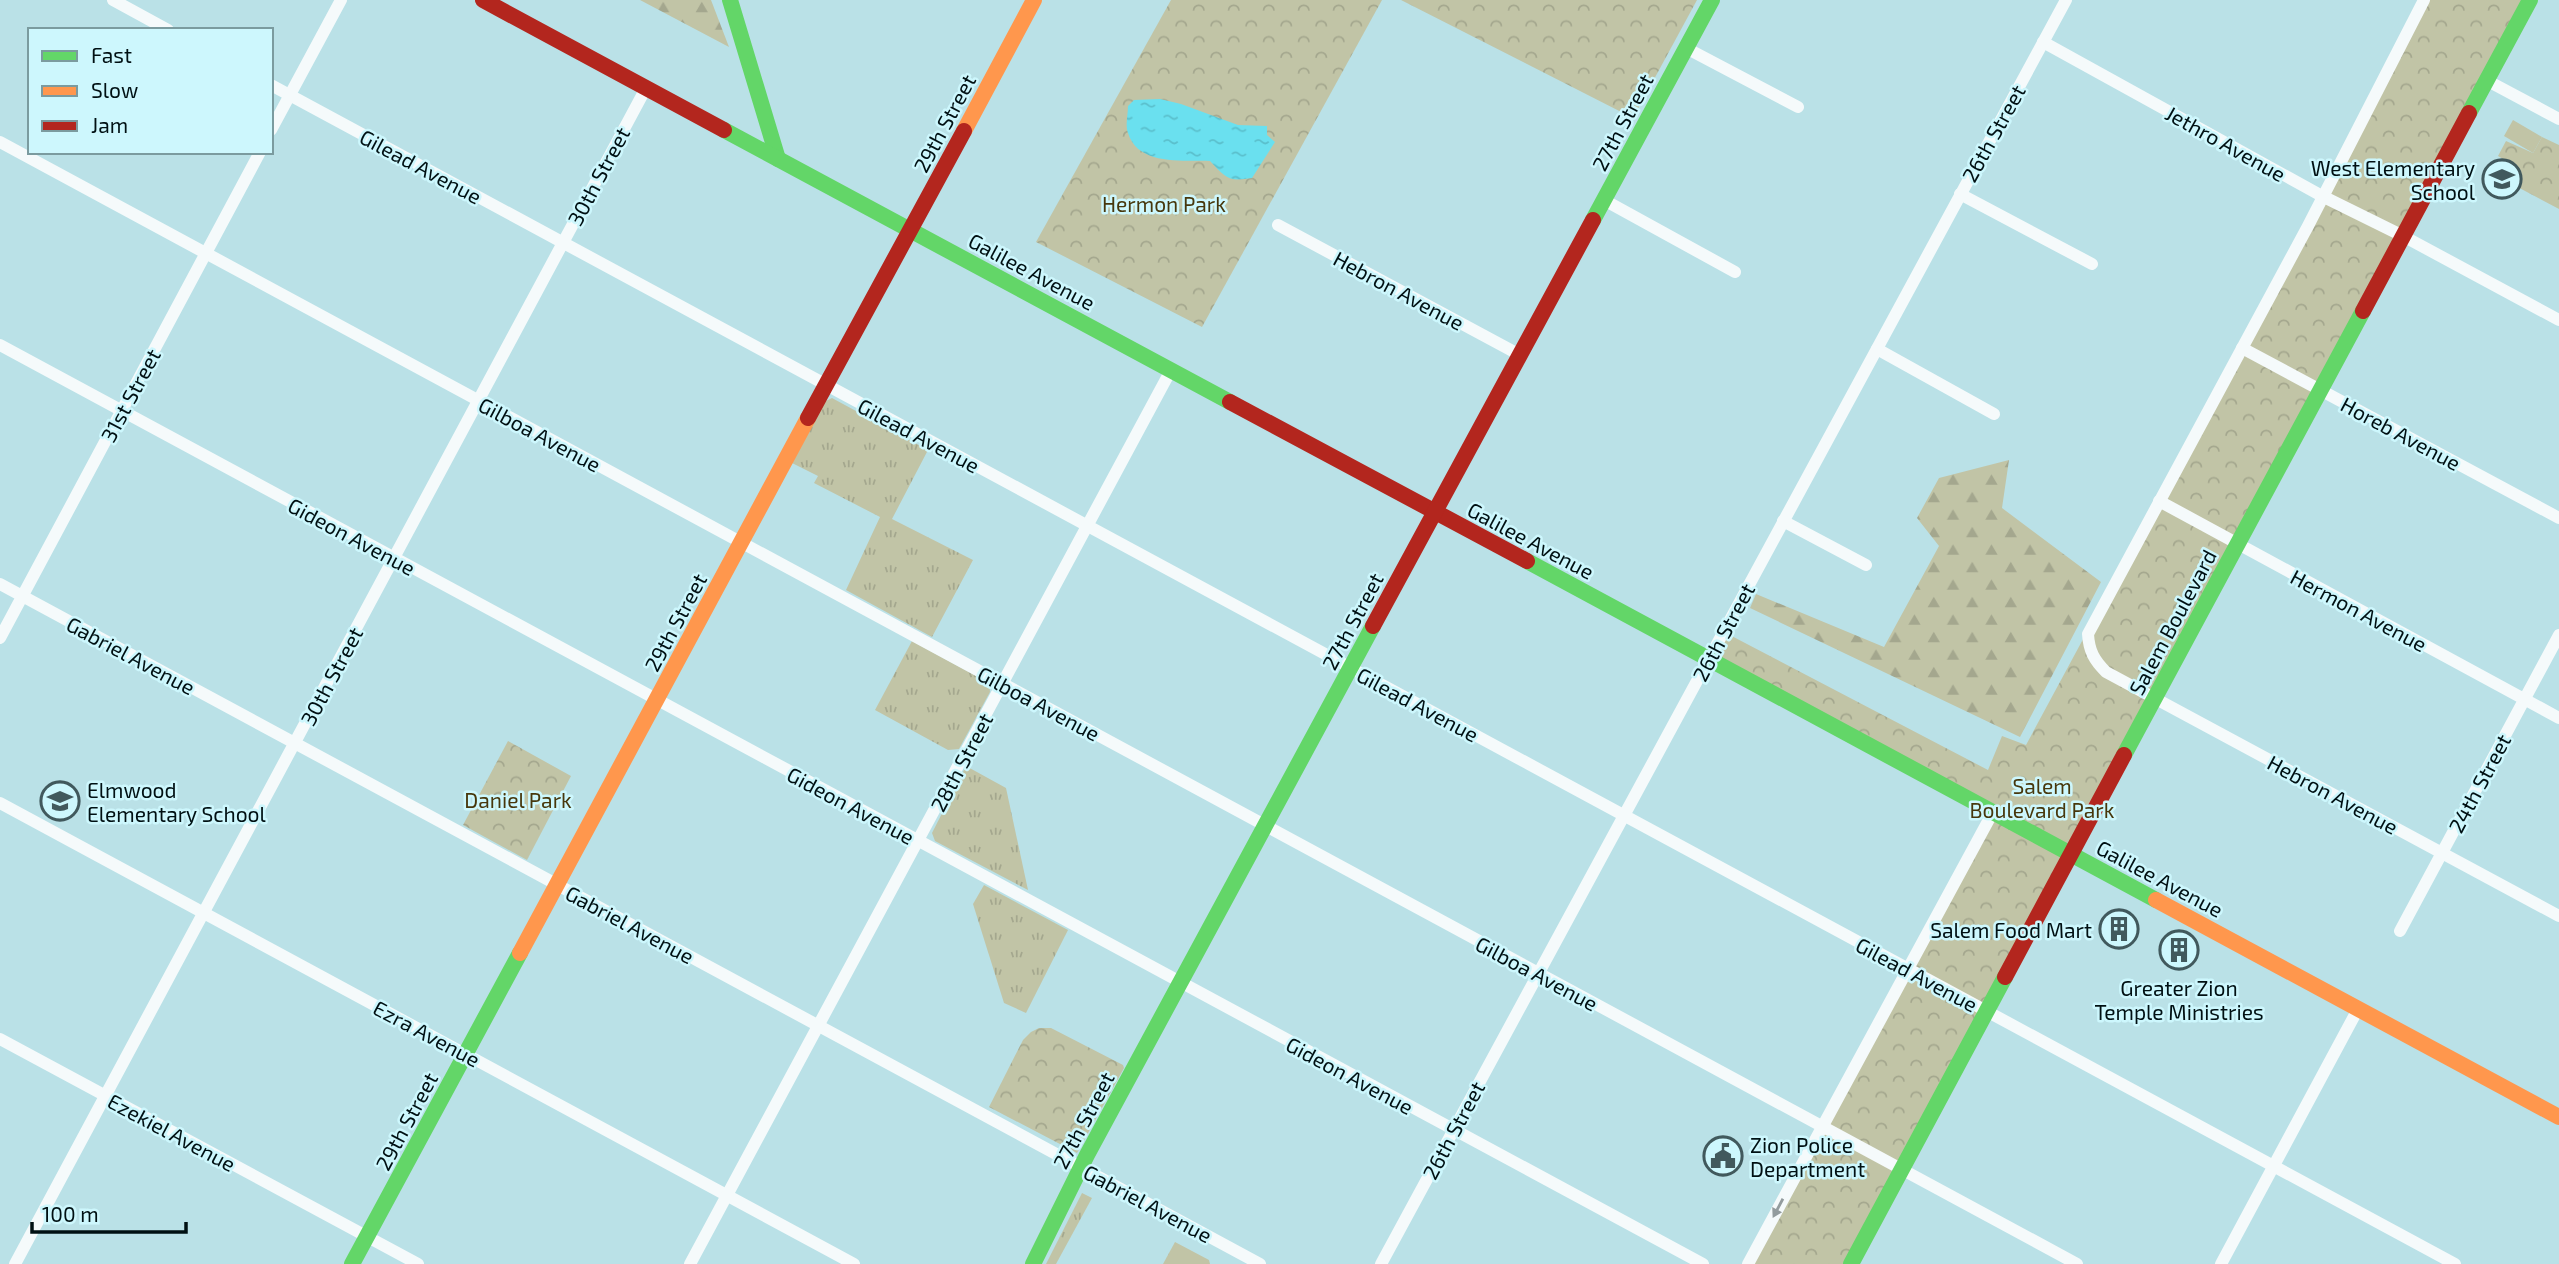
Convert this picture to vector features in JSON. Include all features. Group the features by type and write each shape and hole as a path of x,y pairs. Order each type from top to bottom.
{"street":[{"path":"113,0 164,28"},
{"path":"273,126 341,0"},
{"name":"Galilee Avenue","path":"483,0 2559,1117"},
{"path":"730,0 778,159"},
{"name":"29th Street","path":"352,1264 1034,0"},
{"name":"27th Street","path":"1033,1264 1081,1167 1712,0"},
{"name":"26th Street","path":"1381,1264 2066,0"},
{"name":"Salem Boulevard","path":"2106,672 2095,661 2088,634 2242,348 2424,0"},
{"name":"Salem Boulevard","path":"1851,1264 2530,0"},
{"name":"Jethro Avenue","path":"2043,42 2322,196 2403,236 2559,320"},
{"path":"1686,48 1798,107"},
{"path":"2486,80 2559,120"},
{"name":"Gilead Avenue","path":"273,86 2455,1264"},
{"name":"30th Street","path":"15,1264 646,88"},
{"name":"Gilboa Avenue","path":"0,142 2077,1264"},
{"name":"31st Street","path":"0,638 259,154"},
{"path":"1961,194 2092,264"},
{"path":"1604,200 1735,272"},
{"name":"Hebron Avenue","path":"1279,225 1520,355"},
{"name":"Gideon Avenue","path":"0,345 1703,1264"},
{"name":"Horeb Avenue","path":"2242,348 2559,518"},
{"path":"1877,349 1994,414"},
{"name":"28th Street","path":"690,1264 1171,370"},
{"name":"Hermon Avenue","path":"2159,501 2559,718"},
{"path":"1783,522 1866,565"},
{"name":"Gabriel Avenue","path":"0,584 1260,1264"},
{"name":"24th Street","path":"2400,931 2559,635"},
{"name":"Hebron Avenue","path":"2106,672 2559,916"},
{"name":"Ezra Avenue","path":"0,803 853,1264"},
{"path":"1748,1264 1993,812"},
{"path":"2221,1264 2358,1009"},
{"name":"Ezekiel Avenue","path":"0,1039 418,1264"}],"green space":[{"path":"640,0 711,0 729,47"},
{"name":"Hermon Park","path":"1171,0 1382,0 1202,327 1036,242"},
{"path":"1401,0 1697,0 1633,118"},
{"name":"Salem Boulevard Park","path":"2424,0 2529,0 1851,1264 1747,1264 1992,812 1708,659 1724,632 1988,770 2002,736 2026,745 2322,196"},
{"path":"2513,120 2542,137 2533,153 2504,136"},
{"path":"2542,137 2559,145 2559,209 2510,183 2518,168 2498,156 2506,141 2533,153"},
{"path":"832,398 928,450 892,519 973,560 932,637 846,590 880,517 814,483 818,476 792,463 824,402"},
{"path":"2009,460 2002,508 2101,582 2020,737 1750,608 1756,594 1884,647 1939,546 1917,518 1939,478"},
{"path":"912,641 989,683 990,692 959,749 948,750 875,710"},
{"name":"Daniel Park","path":"508,741 571,776 527,860 463,825"},
{"path":"966,766 1006,788 1028,890 935,841 932,833"},
{"path":"984,885 1068,930 1026,1013 1004,1003 973,904"},
{"path":"1039,1028 1051,1028 1123,1065 1124,1068 1077,1153 989,1107 1023,1040"},
{"path":"1082,1193 1092,1198 1056,1264 1046,1264"},
{"path":"1175,1242 1209,1260 1210,1264 1163,1264"}],"water":[{"path":"1160,99 1238,125 1267,126 1267,135 1275,142 1252,178 1244,179 1228,177 1210,161 1151,156 1133,144 1128,133 1128,106 1134,100"}],"traffic: fast":[{"path":"730,0 778,159"},
{"path":"1593,220 1712,0"},
{"path":"2469,113 2530,0"},
{"path":"724,130 1230,402"},
{"path":"2124,755 2363,311"},
{"path":"1527,561 2156,900"},
{"path":"1033,1264 1087,1155 1373,626"},
{"path":"352,1264 520,953"},
{"path":"1851,1264 2005,977"}],"traffic: slow":[{"path":"964,131 1034,0"},
{"path":"520,953 808,418"},
{"path":"2156,900 2559,1117"}],"traffic: jam":[{"path":"483,0 724,130"},
{"path":"2363,311 2469,113"},
{"path":"808,418 964,131"},
{"path":"1373,626 1593,220"},
{"path":"1230,402 1527,561"},
{"path":"2005,977 2124,755"}],"place":[{"name":"West Elementary School","path":"2502,179"},
{"name":"Elmwood Elementary School","path":"60,801"},
{"name":"Salem Food Mart","path":"2119,929"},
{"name":"Greater Zion Temple Ministries","path":"2179,950"},
{"name":"Zion Police Department","path":"1723,1156"}]}
